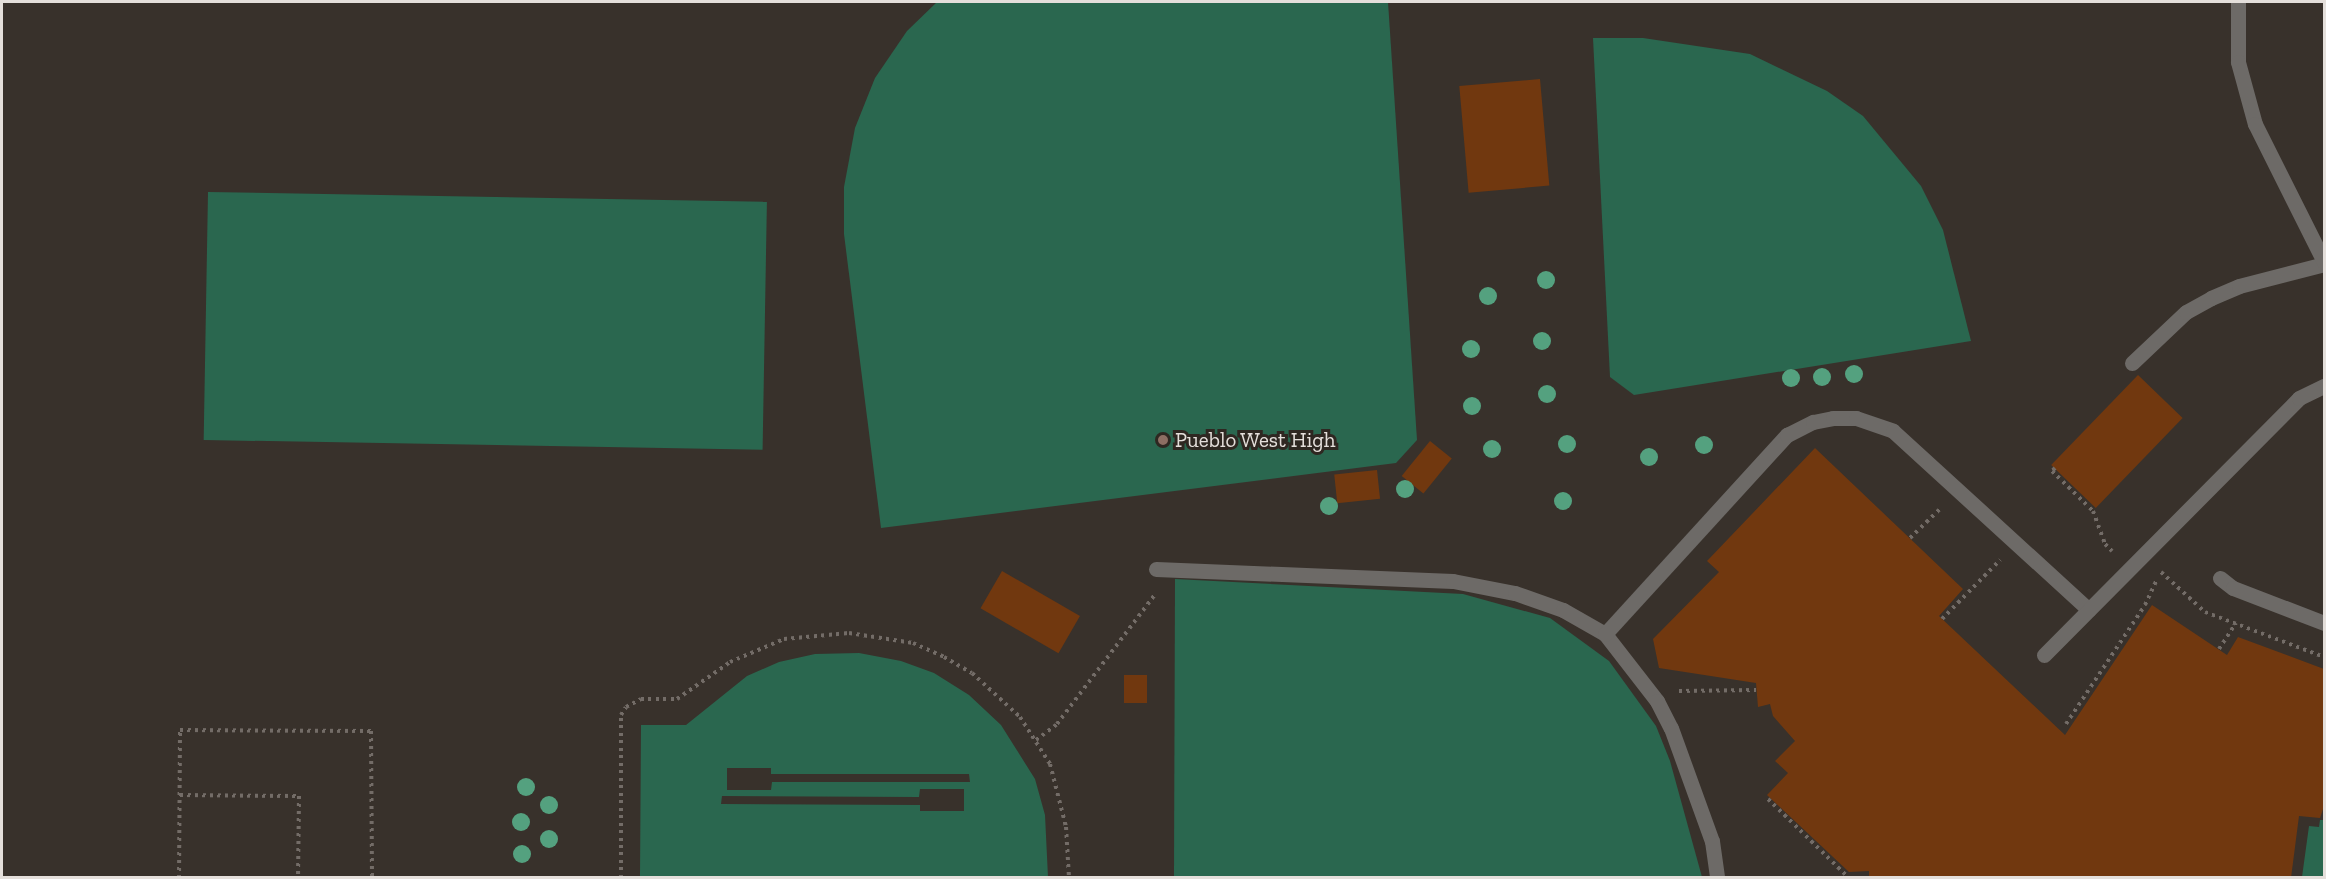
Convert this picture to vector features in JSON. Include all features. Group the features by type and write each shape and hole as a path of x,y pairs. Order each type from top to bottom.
{"street":[{"path":"2132,363 2186,312 2211,298 2239,286 2325,263 2255,124 2238,62 2238,2"},
{"path":"2044,656 2299,398 2325,386"},
{"path":"1605,634 1787,435 1813,422 1856,418 1893,431 2089,610"},
{"path":"1155,569 1453,580 1544,603 1605,634 1650,692 1671,728 1712,841 1717,878"},
{"path":"2220,578 2233,588 2325,623"}],"path":[{"path":"2055,468 2052,471 2093,511 2105,544 2131,568"},
{"path":"1910,538 1960,490"},
{"path":"1942,619 2017,543"},
{"path":"1036,740 1057,724 1156,593 1155,569"},
{"path":"2066,724 2145,605 2162,571 2205,612 2325,657"},
{"path":"2219,649 2236,623"},
{"path":"621,878 621,715 626,707 641,699 677,699 730,662 784,639 849,633 913,643 972,673 1020,717 1050,764 1060,795 1066,827 1069,878"},
{"path":"1650,692 1756,690"},
{"path":"179,878 180,730 371,731 372,878"},
{"path":"180,795 299,796 298,878"},
{"path":"1768,799 1849,878"}],"green space":[{"path":"937,2 1388,2 1417,440 1396,463 881,528 844,234 844,187 855,128 875,78 907,31"},
{"path":"1593,38 1643,38 1750,54 1827,91 1863,116 1921,186 1943,230 1971,341 1634,395 1610,377"},
{"path":"208,192 767,202 763,450 204,440"},
{"path":"1175,579 1463,594 1550,618 1609,661 1656,726 1670,761 1702,877 1174,877"},
{"path":"859,653 901,661 934,673 969,695 1001,725 1035,779 1045,815 1048,877 640,877 641,725 686,725 747,676 779,662 815,654","holes":["727,768 771,768 771,774 969,774 970,782 772,782 771,790 727,790","920,789 964,789 964,811 920,811 920,805 721,804 722,796 919,797"]},
{"path":"2320,820 2324,820 2324,877 2302,877 2309,826 2319,827"}],"building":[{"path":"1540,79 1549,186 1469,193 1459,86"},
{"path":"2138,375 2183,418 2096,508 2051,465"},
{"path":"1430,441 1452,459 1423,494 1402,476"},
{"path":"1815,448 1963,589 1939,616 2065,735 2152,605 2227,655 2238,637 2324,669 2324,806 2320,818 2299,816 2291,878 1869,878 1869,871 1849,872 1767,795 1788,773 1775,761 1795,741 1773,716 1770,704 1758,707 1756,683 1659,668 1653,639 1719,572 1707,561"},
{"path":"1377,470 1380,499 1337,503 1334,474"},
{"path":"1002,571 1080,616 1058,653 980,608"},
{"path":"1124,675 1147,675 1147,703 1124,703"}],"place":[{"name":"Pueblo West High","path":"1163,440"}]}
